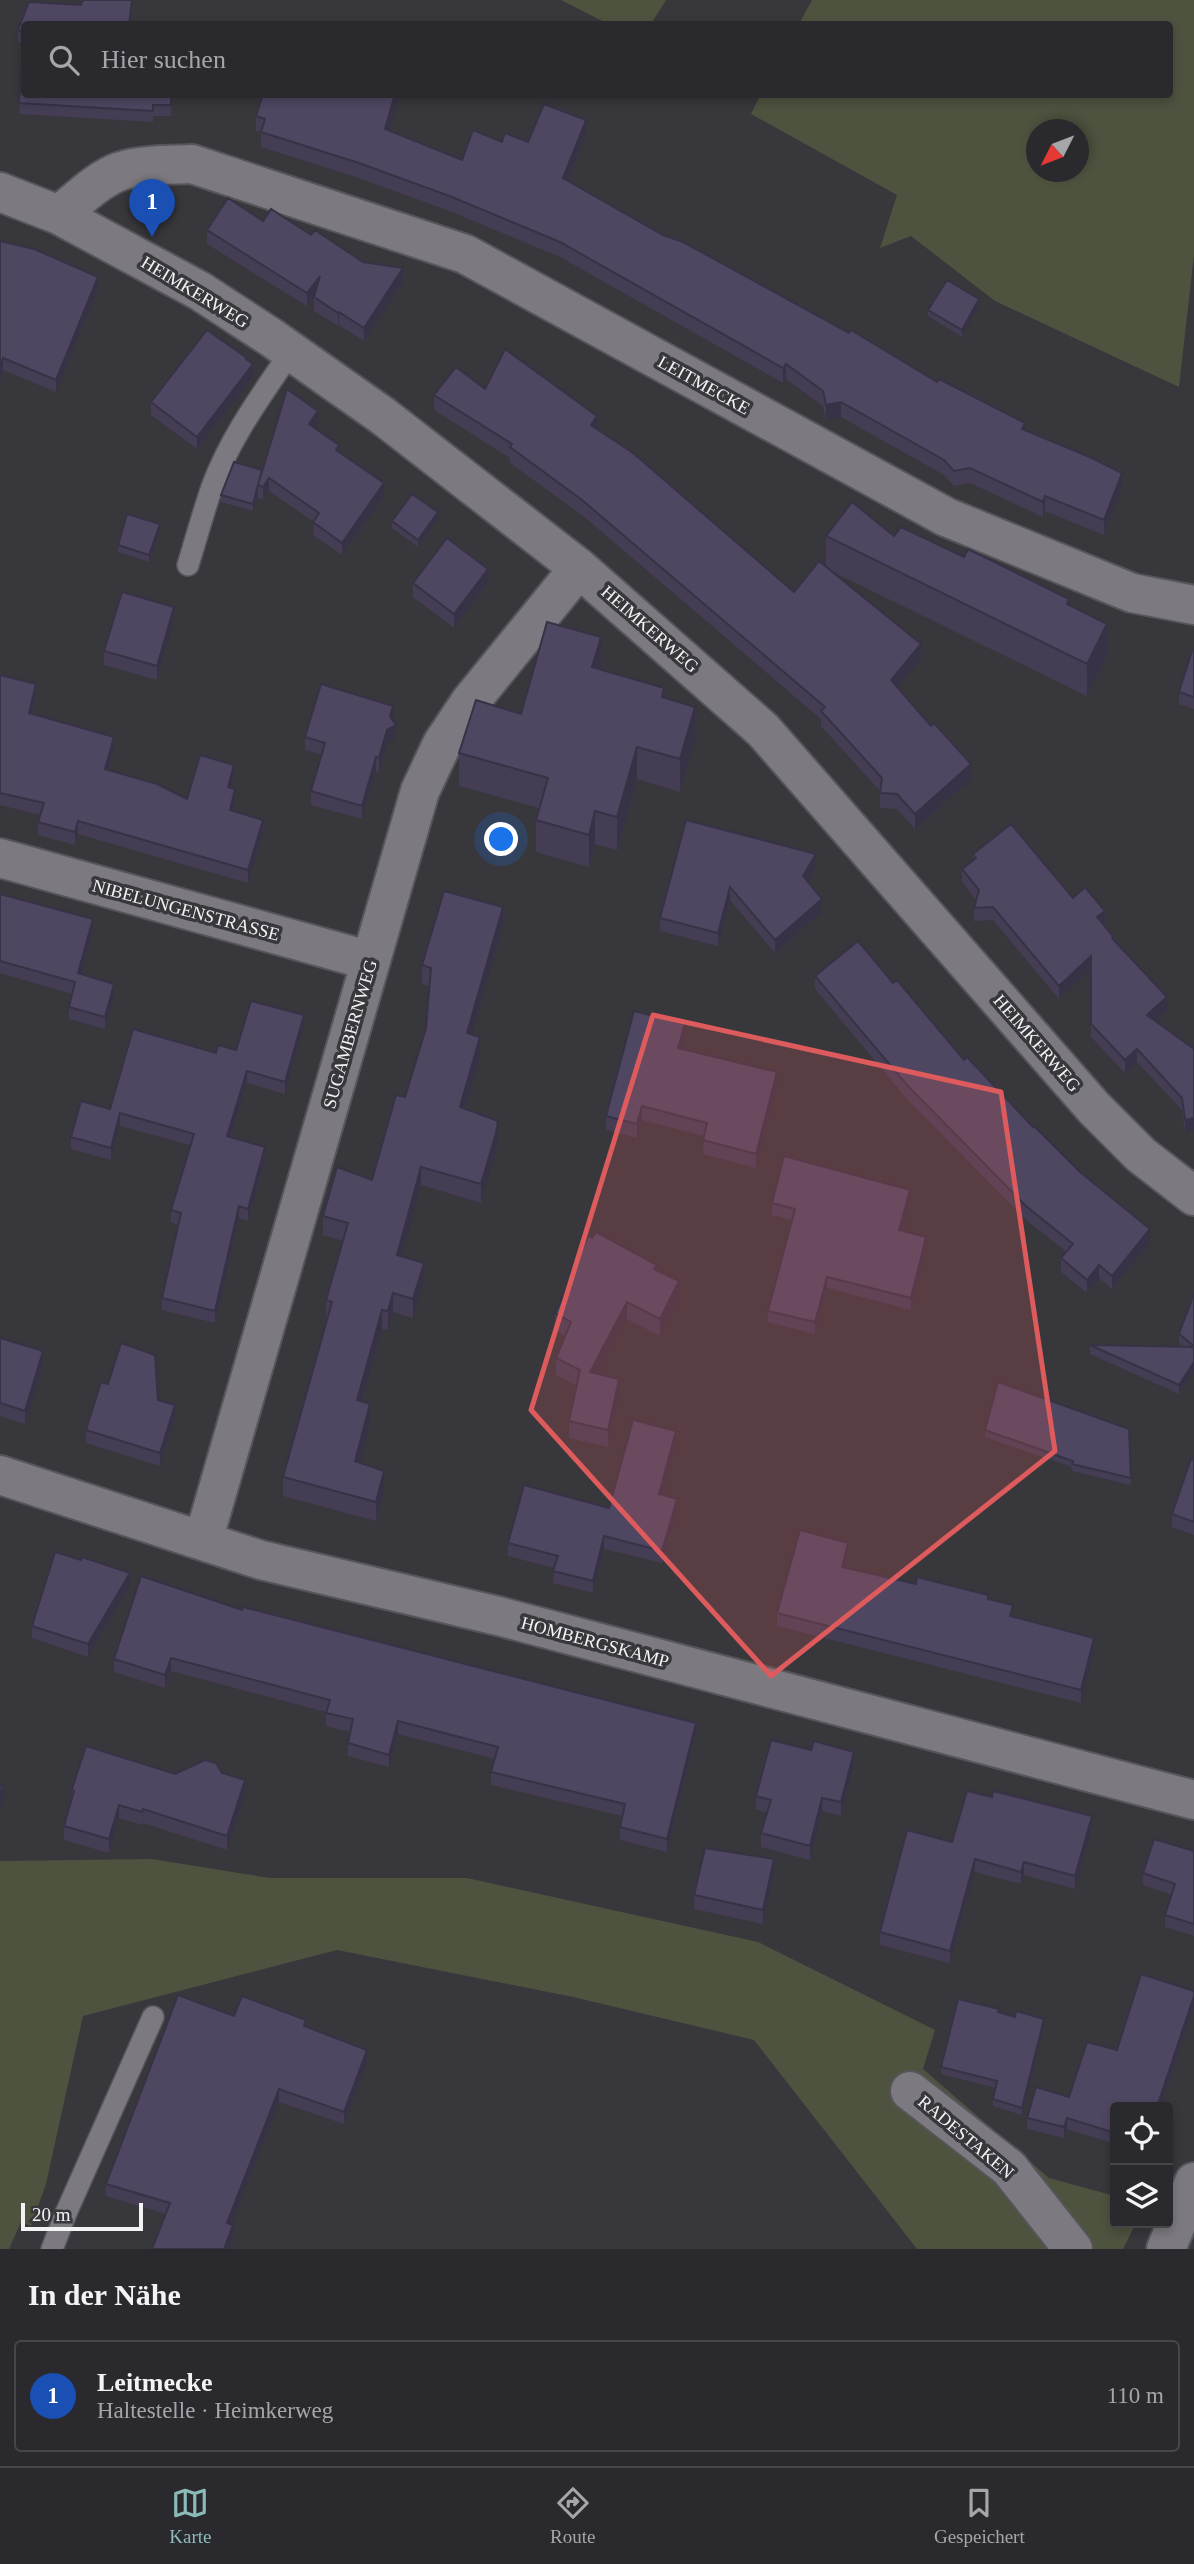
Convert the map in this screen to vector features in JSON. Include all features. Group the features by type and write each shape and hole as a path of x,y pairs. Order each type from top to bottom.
{"street":[{"name":"LEITMECKE","path":"59,215 92,188 120,172 150,166 192,164 465,254 946,517 1132,593 1194,605"},
{"name":"HEIMKERWEG","path":"0,192 59,215 200,291 383,416 579,568 764,730 1094,1108 1141,1155 1194,1196"},
{"name":"SUGAMBERNWEG","path":"203,1541 420,791 442,744 470,702 579,568"},
{"name":"NIBELUNGENSTRASSE","path":"0,859 371,961"},
{"name":"HOMBERGSKAMP","path":"0,1475 261,1560 498,1616 1194,1800"},
{"name":"RADESTAKEN","path":"910,2091 1009,2168 1073,2249"},
{"path":"1166,2249 1194,2182"}],"lane":[{"path":"188,565 213,486 234,440 290,353"},
{"path":"52,2249 153,2017"}],"highlighted area":[{"path":"653,1015 1001,1092 1055,1451 771,1676 531,1410"}],"green space":[{"path":"561,0 666,0 653,21 602,21"},
{"path":"812,0 1194,0 1194,255 1179,387 995,301 911,236 880,248 897,195 751,114 759,98 1173,98 1173,21 801,21"},
{"path":"152,1859 270,1878 467,1878 758,1942 935,2030 923,2069 1049,2178 1110,2195 1110,2228 1134,2228 1123,2249 917,2249 754,2040 573,1997 337,1950 83,2016 46,2184 31,2226 21,2222 9,2249 0,2249 0,1861"}],"building":[{"path":"83,0 132,0 129,21 22,21 29,2 81,5"},
{"path":"21,75 21,98 171,98 171,105 153,105 153,111 19,103"},
{"path":"262,98 394,98 385,129 462,160 473,130 502,142 505,133 528,142 544,104 586,120 563,178 663,235 683,242 849,333 851,330 937,382 939,379 1025,423 1022,429 1122,473 1104,520 1045,496 1043,502 970,468 954,471 944,460 841,402 826,405 823,391 786,364 783,368 560,242 452,197 359,163 261,132 265,119 256,116"},
{"path":"228,198 263,221 271,209 311,235 315,230 363,262 403,268 364,328 314,297 320,276 307,293 207,230"},
{"path":"0,241 34,249 98,277 56,380 3,358 0,371"},
{"path":"947,280 979,299 962,330 928,310"},
{"path":"207,330 253,364 197,437 151,402"},
{"path":"505,349 597,416 591,425 633,453 794,592 819,561 921,644 891,680 931,726 934,723 971,764 915,814 897,794 880,793 882,778 821,711 825,707 582,500 510,447 512,444 434,395 456,367 485,389"},
{"path":"287,389 318,411 309,424 339,445 336,450 384,483 342,543 313,522 319,513 269,478 263,487 258,485"},
{"path":"234,462 262,470 253,504 221,495"},
{"path":"412,494 438,512 418,540 392,521"},
{"path":"852,502 894,536 901,527 964,557 968,549 1069,599 1067,604 1107,624 1087,664 826,536"},
{"path":"127,514 160,524 149,555 118,545"},
{"path":"447,538 488,569 454,614 413,583"},
{"path":"122,592 174,607 157,666 104,651"},
{"path":"547,622 601,637 592,667 664,688 662,697 695,707 680,759 637,747 617,817 595,811 589,835 536,820 548,778 459,753 476,700 521,714"},
{"path":"1194,651 1194,697 1179,692"},
{"path":"0,675 36,684 29,713 114,737 105,769 157,784 187,799 200,755 234,765 228,787 235,789 230,810 263,820 248,870 78,821 75,832 38,822 44,803 0,793"},
{"path":"321,684 393,706 390,716 396,725 387,730 362,806 311,791 325,743 305,737"},
{"path":"686,820 816,854 803,876 822,899 775,940 730,887 718,933 660,918"},
{"path":"1011,824 1073,898 1085,887 1105,911 1097,917 1112,938 1167,997 1147,1015 1194,1049 1194,1118 1185,1120 1182,1098 1137,1049 1125,1060 1091,1024 1091,956 1059,986 993,907 974,908 979,890 962,869 976,858 973,854"},
{"path":"444,891 503,907 467,1033 480,1037 460,1107 498,1121 481,1184 421,1167 397,1255 424,1263 413,1299 393,1293 388,1311 382,1310 357,1400 370,1404 355,1461 384,1471 376,1502 283,1477 332,1302 326,1300 348,1223 323,1216 337,1167 372,1180 396,1095 405,1097 426,1028 431,968 422,965"},
{"path":"0,894 93,919 78,973 114,984 105,1017 69,1007 75,982 0,961"},
{"path":"858,941 893,983 897,980 964,1060 967,1057 1080,1172 1150,1229 1112,1276 1099,1265 1087,1280 1061,1258 1073,1244 1026,1206 907,1085 815,976"},
{"path":"251,1001 304,1015 285,1082 247,1071 227,1136 265,1147 248,1209 239,1206 215,1311 162,1298 181,1213 171,1210 194,1134 120,1113 111,1148 71,1137 81,1101 110,1109 133,1029 216,1053 218,1045 236,1050"},
{"path":"634,1011 685,1024 678,1048 777,1072 756,1154 703,1140 707,1123 642,1106 637,1124 606,1116"},
{"path":"784,1156 910,1190 899,1230 926,1237 911,1298 827,1277 815,1322 768,1311 795,1209 772,1203"},
{"path":"596,1232 657,1265 654,1269 679,1281 660,1319 627,1302 590,1372 619,1379 608,1430 569,1421 580,1370 556,1358 571,1322 555,1313 574,1275 569,1274 589,1235 592,1238"},
{"path":"1194,1294 1194,1346 1179,1334"},
{"path":"0,1338 43,1351 25,1411 0,1403"},
{"path":"121,1343 155,1355 158,1400 175,1405 160,1453 86,1430 101,1382 108,1384"},
{"path":"1090,1345 1194,1347 1194,1362 1179,1385"},
{"path":"998,1382 1129,1429 1131,1478 1072,1464 1073,1461 985,1430"},
{"path":"633,1420 676,1431 659,1494 677,1499 662,1551 604,1536 593,1581 553,1571 558,1556 508,1543 524,1485 609,1508"},
{"path":"1191,1459 1194,1460 1194,1522 1172,1514"},
{"path":"800,1530 848,1543 842,1567 916,1584 917,1577 988,1595 988,1599 1013,1605 1010,1616 1094,1638 1081,1690 777,1613"},
{"path":"55,1552 81,1560 82,1557 130,1573 88,1644 32,1626"},
{"path":"141,1576 242,1610 243,1607 696,1723 667,1839 620,1827 625,1804 491,1772 498,1747 398,1721 389,1755 348,1743 353,1719 326,1713 330,1700 171,1658 165,1675 114,1659"},
{"path":"771,1740 811,1750 814,1741 854,1752 841,1802 822,1798 810,1846 761,1833 771,1800 756,1796"},
{"path":"86,1746 175,1774 205,1760 216,1763 222,1773 245,1780 227,1836 143,1809 142,1812 119,1805 109,1839 64,1826"},
{"path":"967,1791 992,1797 993,1791 1092,1816 1075,1876 1024,1862 1021,1872 975,1859 950,1951 880,1932 907,1830 952,1842"},
{"path":"1154,1839 1194,1851 1194,1924 1165,1915 1175,1884 1143,1873"},
{"path":"705,1848 774,1859 763,1910 694,1895"},
{"path":"1141,1974 1194,1991 1159,2102 1110,2102 1110,2131 1067,2118 1064,2127 1027,2118 1036,2087 1069,2097 1087,2042 1117,2050"},
{"path":"178,1995 234,2016 242,1996 306,2020 304,2026 367,2050 344,2112 279,2089 227,2223 233,2225 224,2249 152,2249 170,2203 106,2184"},
{"path":"958,1999 999,2009 998,2012 1015,2017 1016,2011 1044,2019 1022,2108 993,2099 997,2081 941,2067"}],"place":[{"name":"Leitmecke","path":"152,237"}]}
